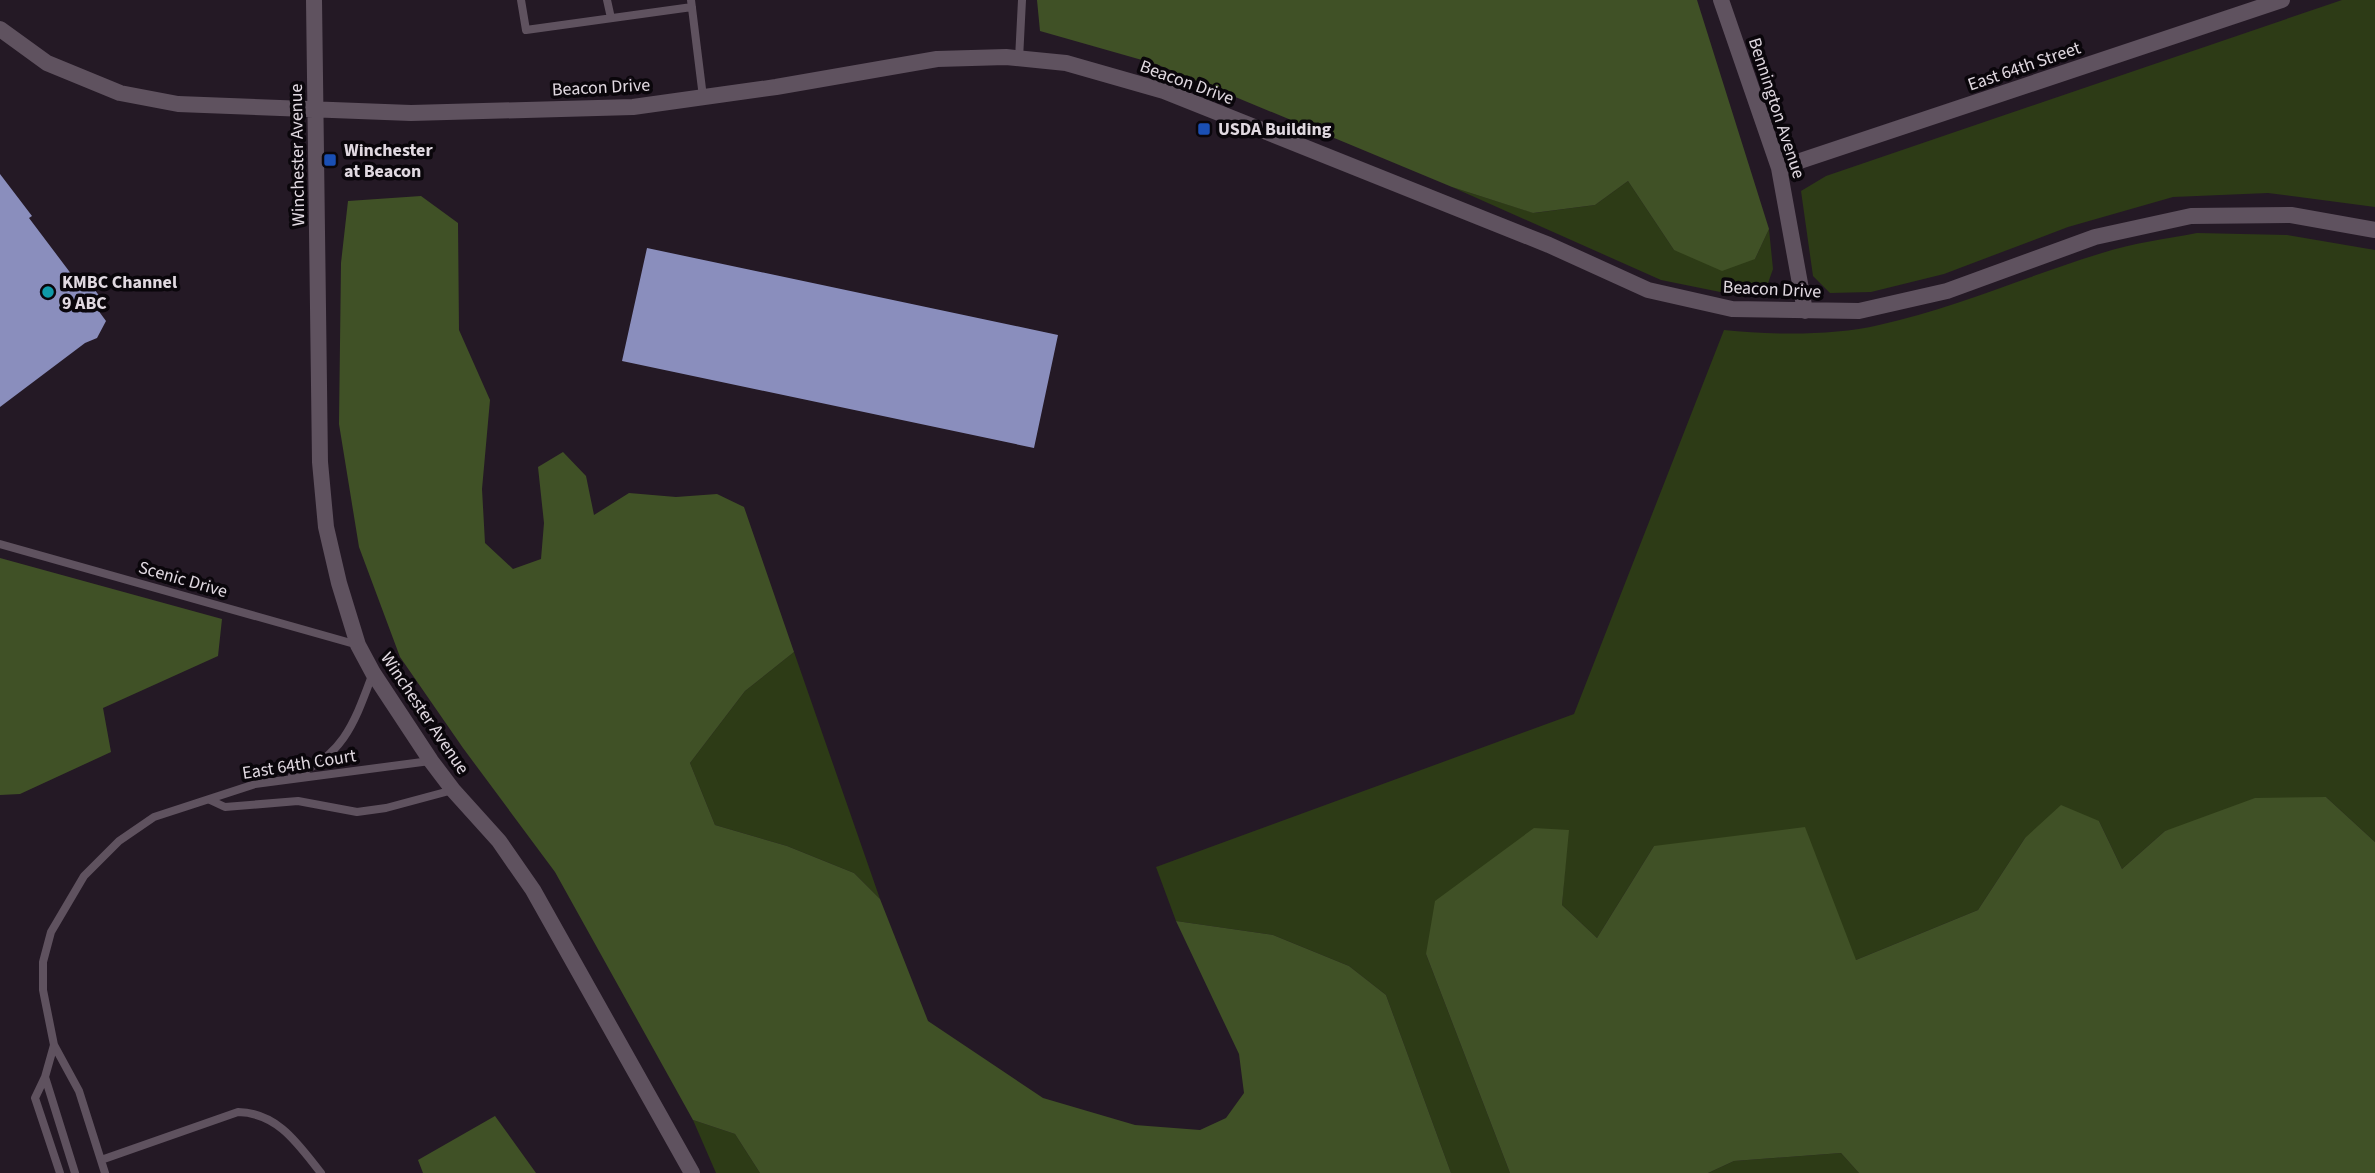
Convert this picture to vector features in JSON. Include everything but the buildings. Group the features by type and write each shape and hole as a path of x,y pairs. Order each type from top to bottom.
{"street":[{"name":"Winchester Avenue","path":"314,0 320,462 326,527 339,583 358,645 373,673 431,761 499,841 533,890 692,1173"},
{"name":"Bennington Avenue","path":"1721,0 1779,168 1805,311"},
{"name":"East 64th Street","path":"1779,168 2282,0"},
{"name":"Beacon Drive","path":"0,29 47,63 120,93 178,104 411,113 634,107 776,87 937,59 1019,58 1066,64 1164,91 1549,245 1648,290 1731,309 1859,311 1947,291 2095,237 2191,216 2291,215 2375,230"}],"lane":[{"path":"521,0 526,30 691,4 703,97"},
{"path":"607,0 611,18"},
{"path":"1019,58 1022,0"},
{"name":"Scenic Drive","path":"0,544 358,645"},
{"path":"277,781 326,760 345,737 373,673"},
{"name":"East 64th Court","path":"105,1173 79,1091 54,1045 43,990 43,962 51,932 84,876 119,841 154,817 255,784 431,761"},
{"path":"210,800 225,807 298,801 357,813 453,790"},
{"name":"East 64th Court","path":"54,1045 45,1077 35,1098 60,1173"},
{"path":"45,1077 75,1173"},
{"path":"102,1160 238,1112 252,1112 281,1126 320,1173"}],"green space":[{"path":"1037,0 1697,0 1769,229 1755,259 1722,271 1674,250 1628,181 1595,205 1533,213 1452,187 1156,64 1040,31"},
{"path":"2342,0 2375,0 2375,207 2268,193 2173,197 2068,227 1944,274 1871,292 1830,293 1813,276 1801,191 1826,176"},
{"path":"1628,181 1674,250 1755,259 1769,229 1773,269 1767,286 1745,297 1661,280 1452,187 1534,213 1595,205"},
{"path":"421,196 458,223 459,330 490,400 482,489 485,543 513,569 541,559 544,523 538,467 563,452 586,476 594,515 629,493 676,497 717,494 744,507 794,652 745,691 690,763 715,825 787,846 854,873 880,899 928,1021 1043,1098 1135,1125 1200,1130 1226,1118 1244,1093 1239,1054 1176,921 1273,935 1349,966 1386,995 1451,1173 760,1173 735,1134 693,1120 555,872 463,748 400,657 359,547 339,424 341,263 348,201"},
{"path":"2197,233 2287,235 2375,250 2375,842 2326,797 2165,831 2122,869 2099,821 2025,838 1978,910 1856,960 1654,846 1597,938 1562,905 1568,830 1426,954 1510,1173 1451,1173 1386,995 1349,966 1273,935 1176,921 1156,867 1574,714 1724,330 1802,334 1861,329 1935,310 2114,250"},
{"path":"0,558 222,619 218,656 103,708 111,752 20,794 0,795"},
{"path":"794,652 880,899 854,873 787,846 715,825 690,763 745,691"},
{"path":"2326,797 2375,842 2375,1173 1859,1173 1841,1153 1734,1161 1708,1173 1510,1173 1426,954 1435,901 1534,828 1569,830 1562,905 1597,938 1654,846 1805,827 1856,960 1978,910 2025,838 2061,805 2099,821 2122,869 2165,831 2255,798"},
{"path":"495,1116 536,1173 423,1173 418,1160"},
{"path":"693,1120 735,1134 760,1173 716,1173"},
{"path":"1841,1153 1859,1173 1708,1173 1734,1161"}],"place":[{"name":"USDA Building","path":"1204,129"},
{"name":"Winchester at Beacon","path":"330,160"},
{"name":"KMBC Channel 9 ABC","path":"48,292"}]}
